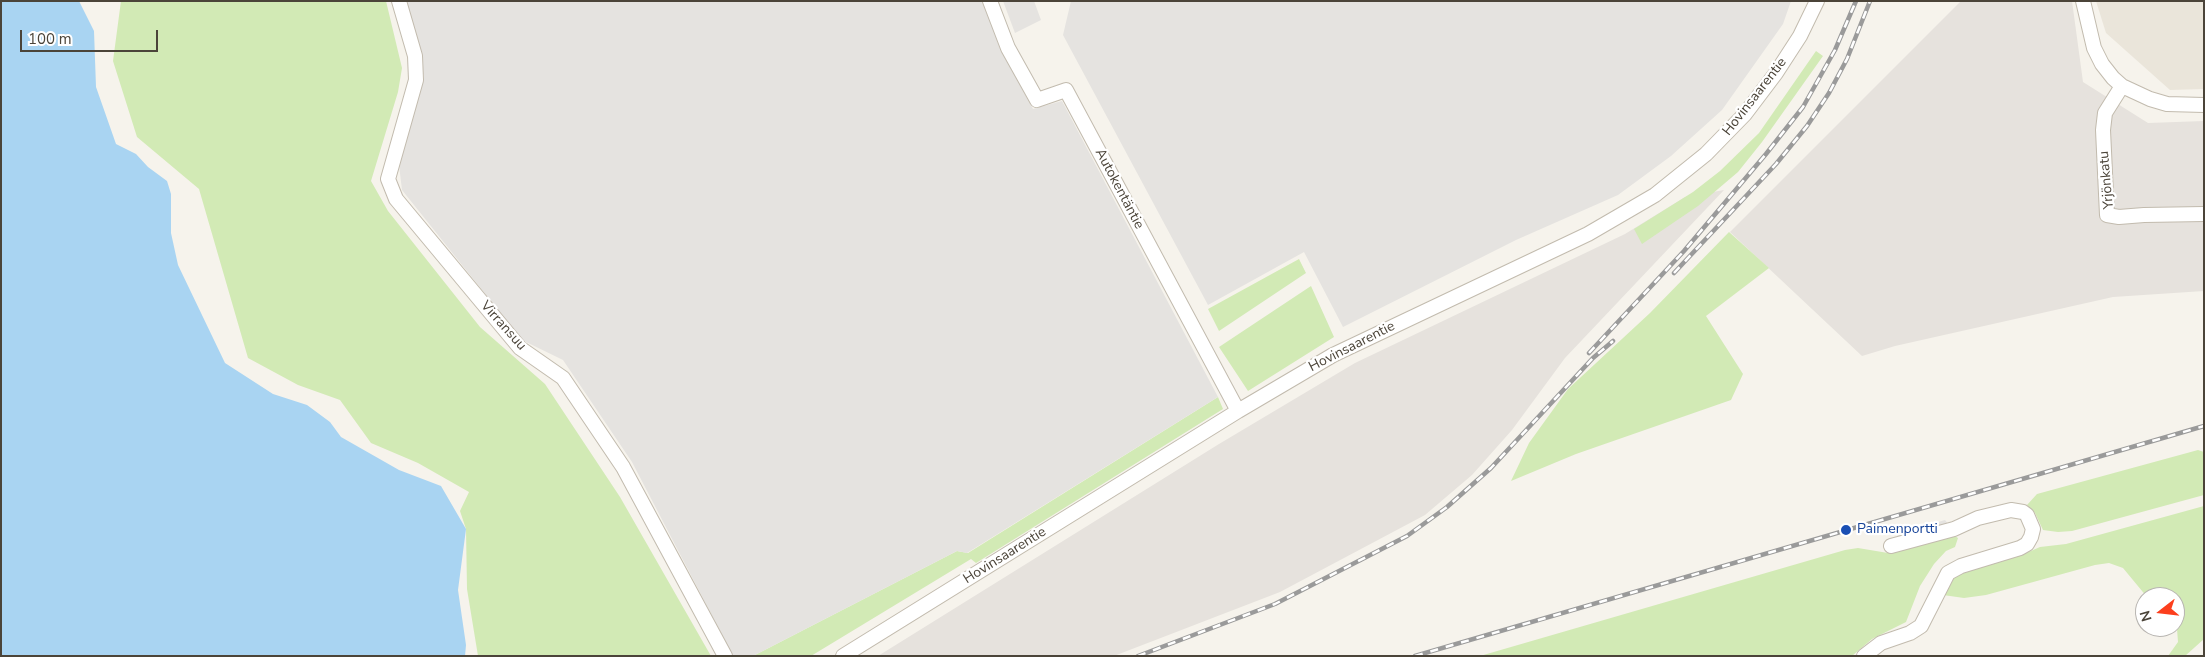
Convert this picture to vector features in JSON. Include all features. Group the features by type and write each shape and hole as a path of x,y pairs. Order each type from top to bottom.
{"street":[{"name":"Virransuu","path":"399,1 415,56 416,80 388,179 396,199 520,348 563,378 623,467 725,656"},
{"name":"Autokentäntie","path":"990,1 1008,48 1037,100 1066,90 1238,411"},
{"name":"Hovinsaarentie","path":"844,656 1238,411 1333,355 1588,234 1654,195 1706,154 1745,114 1776,73 1800,36 1817,1"},
{"path":"2083,1 2094,48 2102,64 2122,86 2150,99 2167,104 2204,105"},
{"name":"Yrjönkatu","path":"2122,86 2105,113 2107,215 2119,217 2204,214"},
{"path":"1864,656 1880,643 1910,633 1921,626 1948,573 1961,566 2020,548 2031,537 2033,529 2027,515 2023,512 2011,510 1978,518 1954,529 1891,546"}],"shaded area":[{"path":"404,1 983,1 999,46 1033,109 1062,101 1218,397 967,553 957,551 753,656 733,656 632,462 563,360 522,340 402,190 399,165 424,77"},
{"path":"1003,1 1034,1 1041,20 1015,33"},
{"path":"1071,1 1791,1 1783,24 1722,110 1671,156 1618,195 1516,240 1343,327 1304,252 1208,305 1063,35"},
{"path":"1961,1 2072,1 2083,82 2148,123 2204,121 2204,291 2113,297 1895,346 1862,356 1730,232"},
{"path":"2096,1 2204,1 2204,89 2170,90 2106,33"},
{"path":"1724,190 1565,358 1512,430 1472,475 1425,515 1280,592 1114,656 878,656 1219,444 1355,363 1625,234 1685,197"},
{"path":"1945,520 1952,529 1899,545 1897,534"}],"green space":[{"path":"121,1 386,1 402,68 398,92 371,181 388,211 480,327 545,384 620,497 711,656 478,656 467,589 466,529 460,511 469,492 418,463 371,443 340,400 298,385 248,358 199,189 137,137 113,61"},
{"path":"1816,51 1823,56 1762,142 1738,172 1698,206 1642,244 1634,229 1693,192 1720,171 1759,133"},
{"path":"1729,232 1769,268 1706,316 1743,374 1731,400 1576,454 1511,481 1529,443 1568,389 1650,313"},
{"path":"1299,259 1306,273 1219,331 1208,309"},
{"path":"1311,286 1334,337 1248,391 1219,347"},
{"path":"1218,397 1223,409 976,563 971,559 811,656 753,656 957,551 968,553"},
{"path":"2198,450 2204,452 2204,495 2072,531 2058,532 2043,530 2035,513 2027,505 2037,494"},
{"path":"2204,506 2204,639 2185,656 2168,656 2178,642 2178,637 2185,637 2185,587 2139,587 2123,568 2109,563 2095,565 1986,595 1964,598 1943,595 1952,578 1960,573 2024,554 2040,547 2066,544"},
{"path":"1953,535 1958,538 1955,547 1946,551 1934,564 1920,586 1906,622 1872,639 1852,656 1480,656 1845,550 1858,548 1888,553"}],"water":[{"path":"1,1 79,1 94,31 96,87 116,144 136,154 148,167 167,181 171,194 171,233 178,265 225,363 273,394 307,405 330,422 341,437 399,470 441,486 466,529 458,590 466,645 465,656 1,656"}],"railway":[{"path":"1589,353 1684,251 1803,107 1835,50 1856,1"},
{"path":"1674,273 1776,164 1807,126 1829,93 1847,59 1870,1"},
{"path":"1138,656 1275,604 1407,536 1447,507 1491,468 1593,358 1613,341"},
{"path":"1415,656 2204,426"}],"place":[{"name":"Paimenportti","path":"1846,530"}]}
